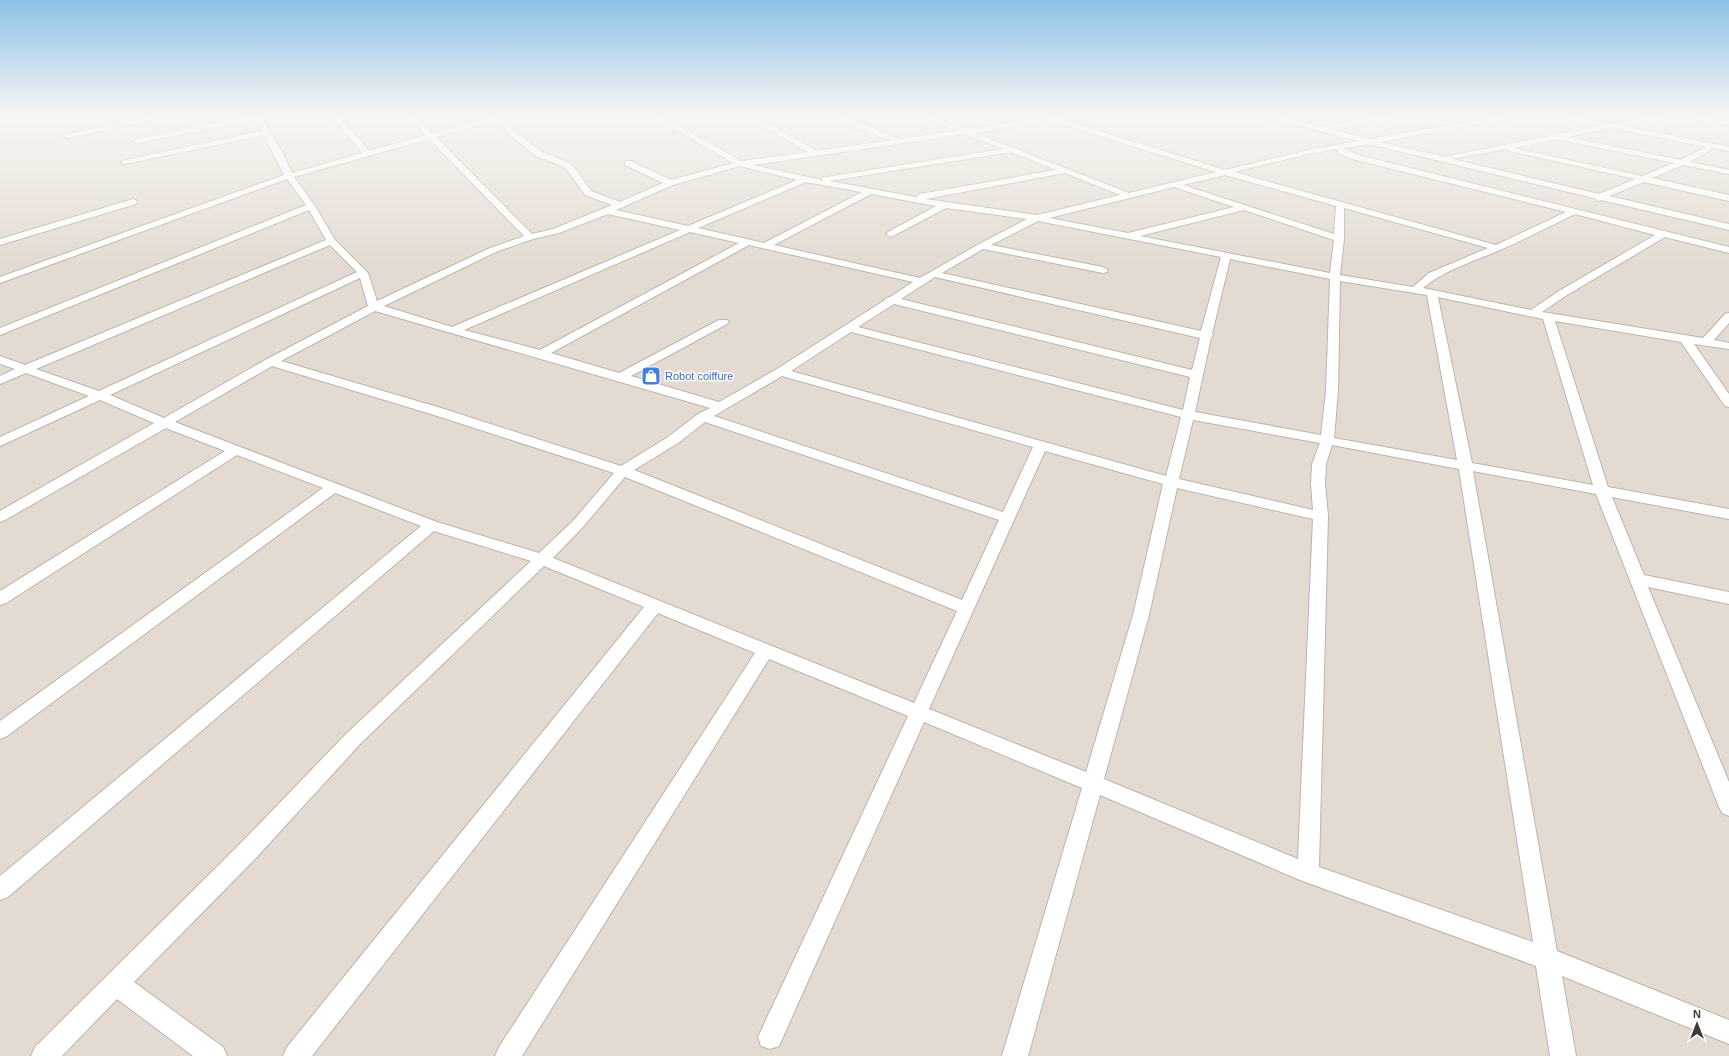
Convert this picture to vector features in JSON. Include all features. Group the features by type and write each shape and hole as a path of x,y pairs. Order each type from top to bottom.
{"street":[{"path":"284,165 311,206 331,241 363,272 374,307"},
{"path":"0,280 290,176 327,165"},
{"path":"459,165 530,237"},
{"path":"567,165 571,169 588,193 619,205"},
{"path":"633,165 670,183"},
{"path":"0,517 271,362 374,307 493,250 530,237 556,231 608,211 670,183 735,165"},
{"path":"746,165 809,180 945,205 1037,218 1226,256 1424,292 1548,317 1729,346"},
{"path":"453,331 689,229 809,180 908,165"},
{"path":"1050,165 1127,195"},
{"path":"1203,165 1496,248"},
{"path":"44,1056 247,852 354,738 490,610 578,524 623,471 673,440 703,417 781,372 890,300 982,246 1037,218 1253,165"},
{"path":"1388,165 1729,250"},
{"path":"1467,165 1729,227"},
{"path":"1581,165 1729,198"},
{"path":"1563,1056 1465,464 1424,292 1433,275 1496,248 1573,212 1601,197 1676,165"},
{"path":"1693,165 1729,172"},
{"path":"911,199 1064,171"},
{"path":"1172,184 1339,239"},
{"path":"765,246 870,191"},
{"path":"0,242 134,202"},
{"path":"1308,874 1320,516 1318,484 1319,464 1327,441 1332,390 1335,277 1339,239 1340,204"},
{"path":"891,234 945,205"},
{"path":"0,332 311,206"},
{"path":"1128,236 1243,208"},
{"path":"608,211 765,246 1207,336"},
{"path":"1534,313 1576,285 1663,234"},
{"path":"0,380 331,241"},
{"path":"540,354 748,242"},
{"path":"982,246 1103,270"},
{"path":"1015,1056 1141,615 1170,482 1207,336 1215,294 1226,256"},
{"path":"0,442 363,272"},
{"path":"890,300 1197,375"},
{"path":"374,307 453,331 540,354 722,407"},
{"path":"1706,342 1729,316"},
{"path":"1548,317 1602,491 1729,807"},
{"path":"621,377 723,322"},
{"path":"848,328 1188,415 1327,441 1465,464 1729,514"},
{"path":"1685,339 1729,403"},
{"path":"0,360 98,395 165,423 432,525 541,559 1092,783 1308,874 1548,959 1729,1032"},
{"path":"271,362 436,411 623,471 966,608"},
{"path":"781,372 1170,482 1320,516"},
{"path":"703,417 1007,518"},
{"path":"770,1037 1040,445"},
{"path":"0,599 236,450"},
{"path":"0,731 333,488"},
{"path":"0,890 432,525"},
{"path":"1638,579 1729,598"},
{"path":"296,1056 655,605"},
{"path":"508,1056 766,650"},
{"path":"116,983 214,1056"}],"shaded area":[{"path":"0,165 1729,165 1729,1056 0,1056"}],"place":[{"name":"Robot coiffure","path":"651,376"}]}
